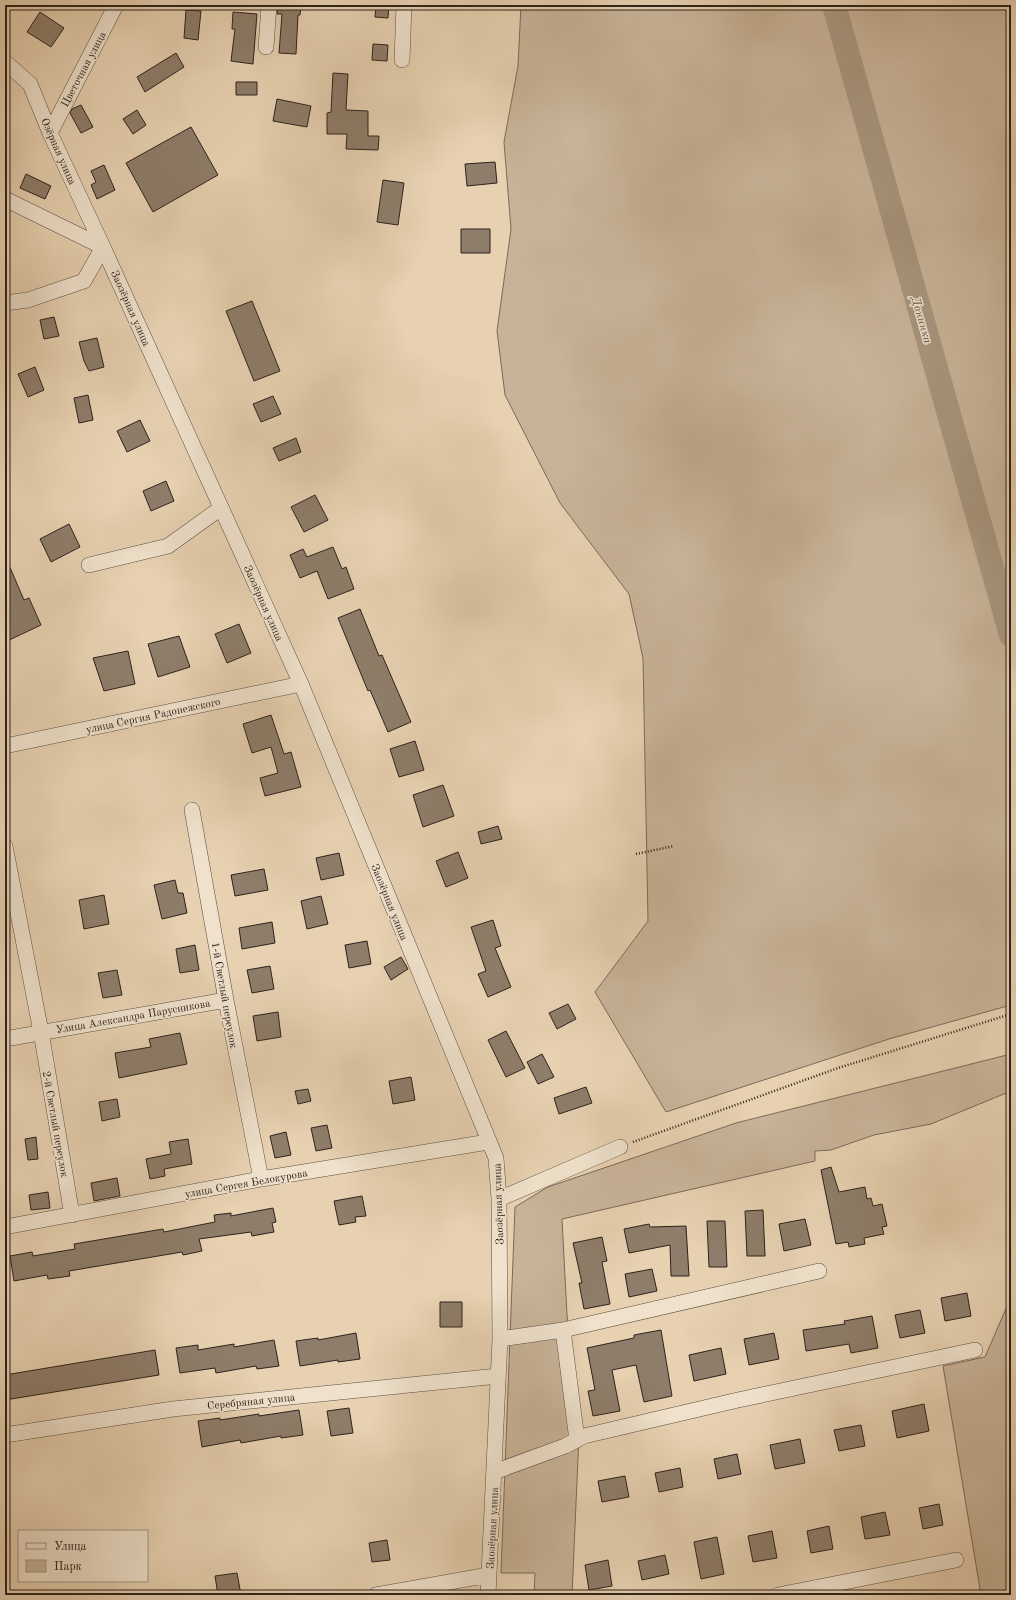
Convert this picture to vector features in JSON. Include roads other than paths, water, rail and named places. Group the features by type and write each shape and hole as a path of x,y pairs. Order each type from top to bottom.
{"street":[{"name":"Цветочная улица","path":"50,133 116,5"},
{"path":"266,47 269,5"},
{"path":"402,60 404,5"},
{"name":"Озёрная улица","path":"5,62 30,84 50,133 103,247"},
{"path":"5,199 103,247 84,281 28,300 5,303"},
{"name":"Заозёрная улица","path":"103,247 301,684 488,1142 496,1158 499,1199 500,1340 488,1595"},
{"path":"89,565 168,546 221,508"},
{"name":"улица Сергия Радонежского","path":"5,746 301,684"},
{"name":"1-й Светлый переулок","path":"192,810 226,1000 261,1179"},
{"name":"2-й Светлый переулок","path":"5,846 41,1032 72,1215"},
{"name":"Улица Александра Парусникова","path":"5,1039 226,1000"},
{"name":"улица Сергея Белокурова","path":"5,1227 261,1179 488,1142"},
{"path":"499,1199 620,1147"},
{"path":"500,1340 563,1330 819,1271"},
{"path":"563,1330 577,1440"},
{"path":"494,1472 565,1446 584,1436 738,1400 974,1350"},
{"name":"Серебряная улица","path":"5,1435 173,1409 498,1376"},
{"path":"778,1595 956,1560"},
{"path":"376,1595 489,1575"}],"waterway":[{"name":"Донинка","path":"834,5 1011,635"}]}
